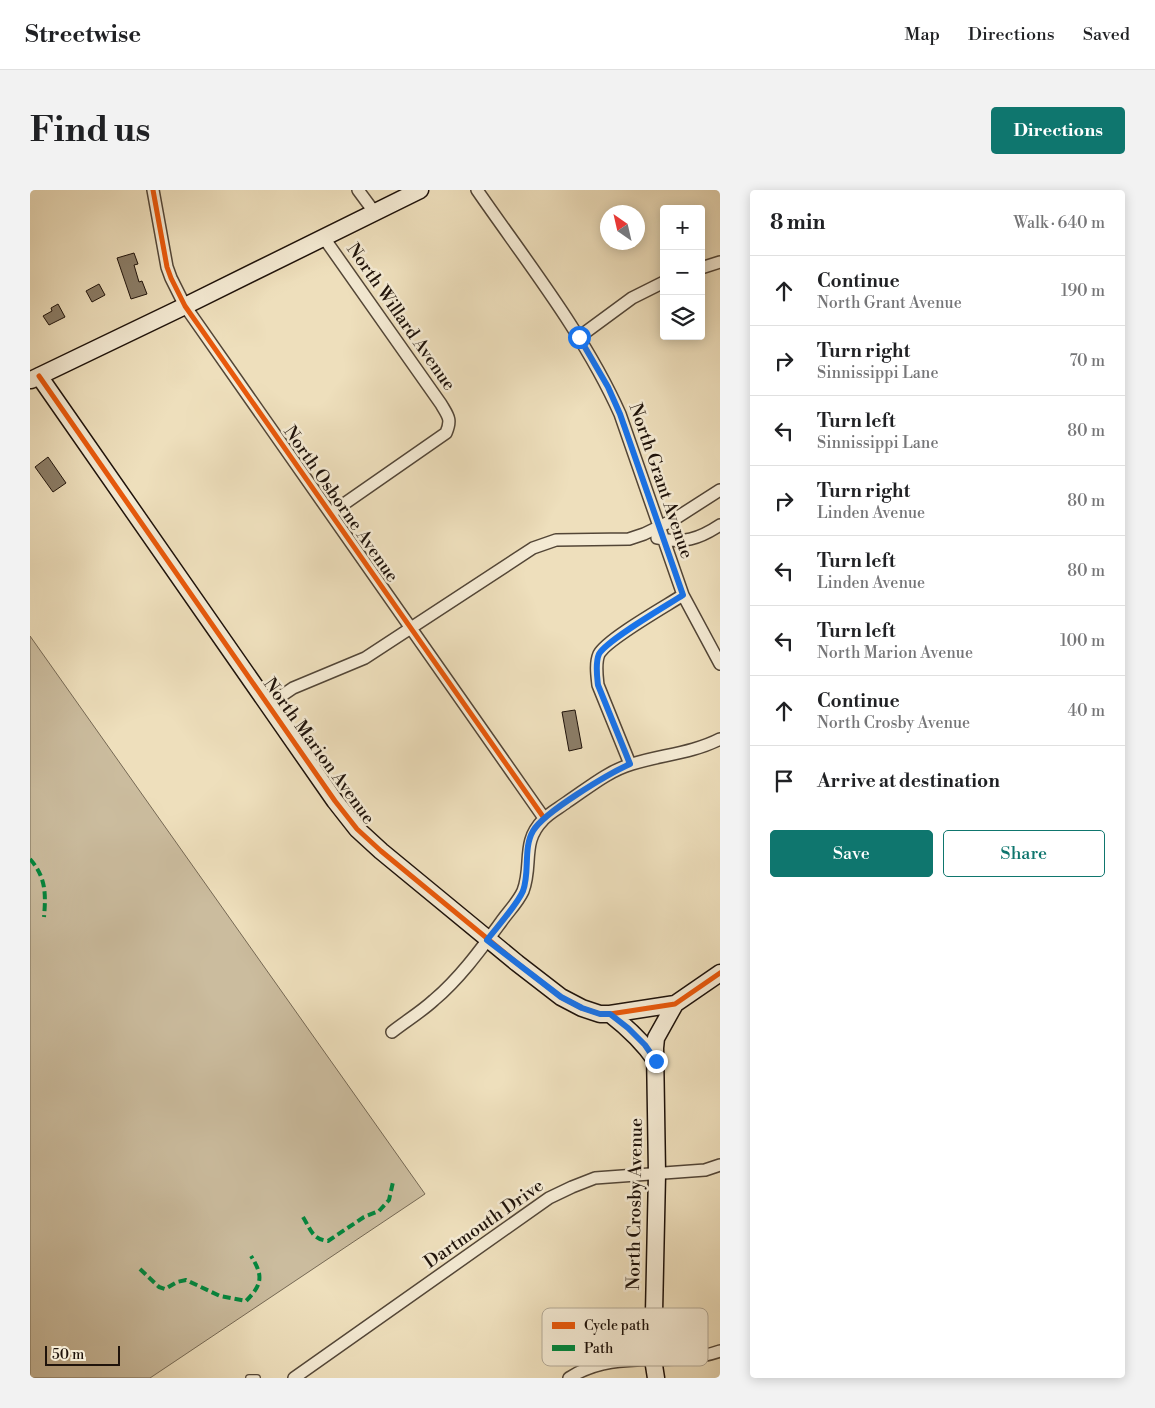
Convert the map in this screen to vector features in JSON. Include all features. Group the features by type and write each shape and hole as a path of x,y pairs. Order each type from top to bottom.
{"street":[{"name":"North Osborne Avenue","path":"153,190 167,267 185,306 544,818"},
{"path":"358,190 375,213"},
{"path":"35,378 420,190"},
{"name":"North Grant Avenue","path":"477,190 579,337 608,387 620,414 683,595 720,664"},
{"name":"North Willard Avenue","path":"324,238 449,417 450,425 446,433 331,513"},
{"path":"705,267 720,262"},
{"path":"579,337 632,298 660,284"},
{"name":"North Marion Avenue","path":"35,378 335,801 357,829 381,852 487,940 561,997 600,1014 675,1004"},
{"path":"268,705 293,688 365,658 533,548 556,540 628,539 644,534 686,513 720,490"},
{"path":"644,534 663,539 692,539 704,536 720,525"},
{"path":"630,764 598,685 596,672 599,654 611,642 683,595"},
{"path":"392,1032 434,1000 452,982 487,940 523,891 527,872 529,841 533,831 544,818 609,774 630,764 686,751 711,744 720,739"},
{"path":"675,1004 720,974"},
{"name":"North Crosby Avenue","path":"654,1308 657,1174 656,1038 675,1004"},
{"path":"610,1014 645,1045 656,1061"},
{"name":"Dartmouth Drive","path":"294,1378 549,1198 595,1178 705,1170 720,1166"},
{"path":"708,1355 720,1351"},
{"path":"569,1378 593,1366"}],"lane":[{"path":"250,1378 257,1378"}],"shaded area":[{"path":"30,636 425,1194 150,1378 30,1378"}],"building":[{"path":"134,253 138,264 134,265 139,282 142,281 147,294 131,299 117,258"},
{"path":"99,284 105,295 92,302 86,291"},
{"path":"58,304 65,317 49,325 43,316 52,311 51,308"},
{"path":"48,457 66,483 53,492 35,467"},
{"path":"575,710 582,748 569,751 562,712"}],"marked path":[{"path":"30,859 39,872 44,886 44,917"},
{"path":"303,1217 315,1236 328,1241 364,1217 379,1211 389,1200 393,1182"},
{"path":"140,1269 159,1287 165,1289 177,1282 186,1280 220,1296 246,1301 256,1289 259,1279 258,1269 251,1256"}],"cycle path":[{"path":"153,190 167,267 185,306 544,818"},
{"path":"39,376 335,801 357,829 381,851 517,963 561,997 582,1008 600,1014 610,1014 675,1004 720,973"}],"route":[{"path":"579,337 608,387 620,414 683,595 611,642 599,654 596,672 598,685 630,764 609,774 544,818 533,831 529,841 527,872 523,891 487,940 561,997 582,1008 600,1014 610,1014 645,1045 656,1061"}]}
